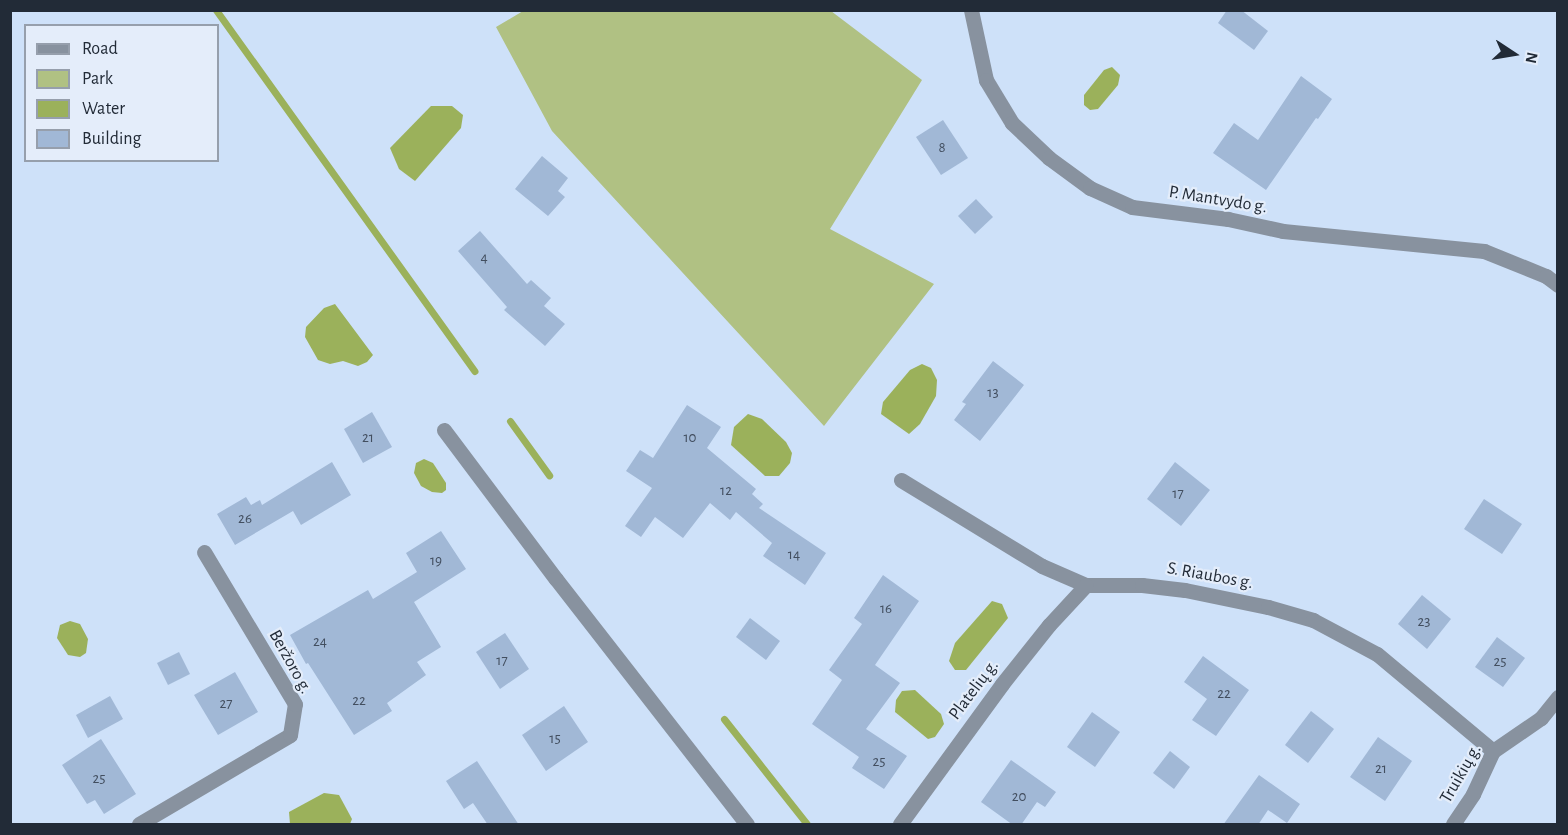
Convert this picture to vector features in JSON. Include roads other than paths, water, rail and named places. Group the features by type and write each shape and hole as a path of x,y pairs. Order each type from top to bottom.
{"street":[{"name":"P. Mantvydo g.","path":"971,10 986,80 1012,123 1049,158 1090,188 1132,207 1228,219 1283,231 1484,251 1546,276 1557,285"},
{"path":"444,430 747,825"},
{"name":"S. Riaubos g.","path":"901,480 1042,566 1086,585 1142,585 1185,590 1268,607 1313,620 1377,654 1493,751"},
{"name":"Beržoro g.","path":"139,825 290,735 295,704 204,552"},
{"name":"Platelių g.","path":"900,825 1009,676 1049,625 1086,585"},
{"name":"Truikių g.","path":"1453,825 1473,794 1493,751 1541,718 1557,697"}],"water":[{"path":"1112,67 1120,75 1118,85 1098,109 1090,110 1084,105 1084,95 1104,70"},
{"path":"431,106 452,106 463,115 461,128 415,181 399,169 390,148"},
{"path":"335,304 373,355 367,362 358,366 343,361 330,364 318,360 305,337 306,327 324,308"},
{"path":"922,364 931,368 937,380 936,396 920,424 909,434 881,414 883,402 910,370"},
{"path":"748,414 762,419 786,442 792,453 790,463 779,476 765,476 731,445 734,427"},
{"path":"424,459 433,463 446,483 446,490 442,493 432,492 421,486 414,473 416,463"},
{"path":"992,601 1002,604 1008,618 966,670 955,670 949,661 955,643"},
{"path":"70,621 80,624 88,639 86,653 80,657 68,655 57,638 60,625"},
{"path":"915,690 941,714 944,724 935,737 928,739 895,712 896,700 902,691"},
{"path":"324,793 339,795 352,819 350,824 290,824 289,812"}],"waterway":[{"path":"216,10 474,371"},
{"path":"510,421 549,475"},
{"path":"724,719 807,824"}]}
